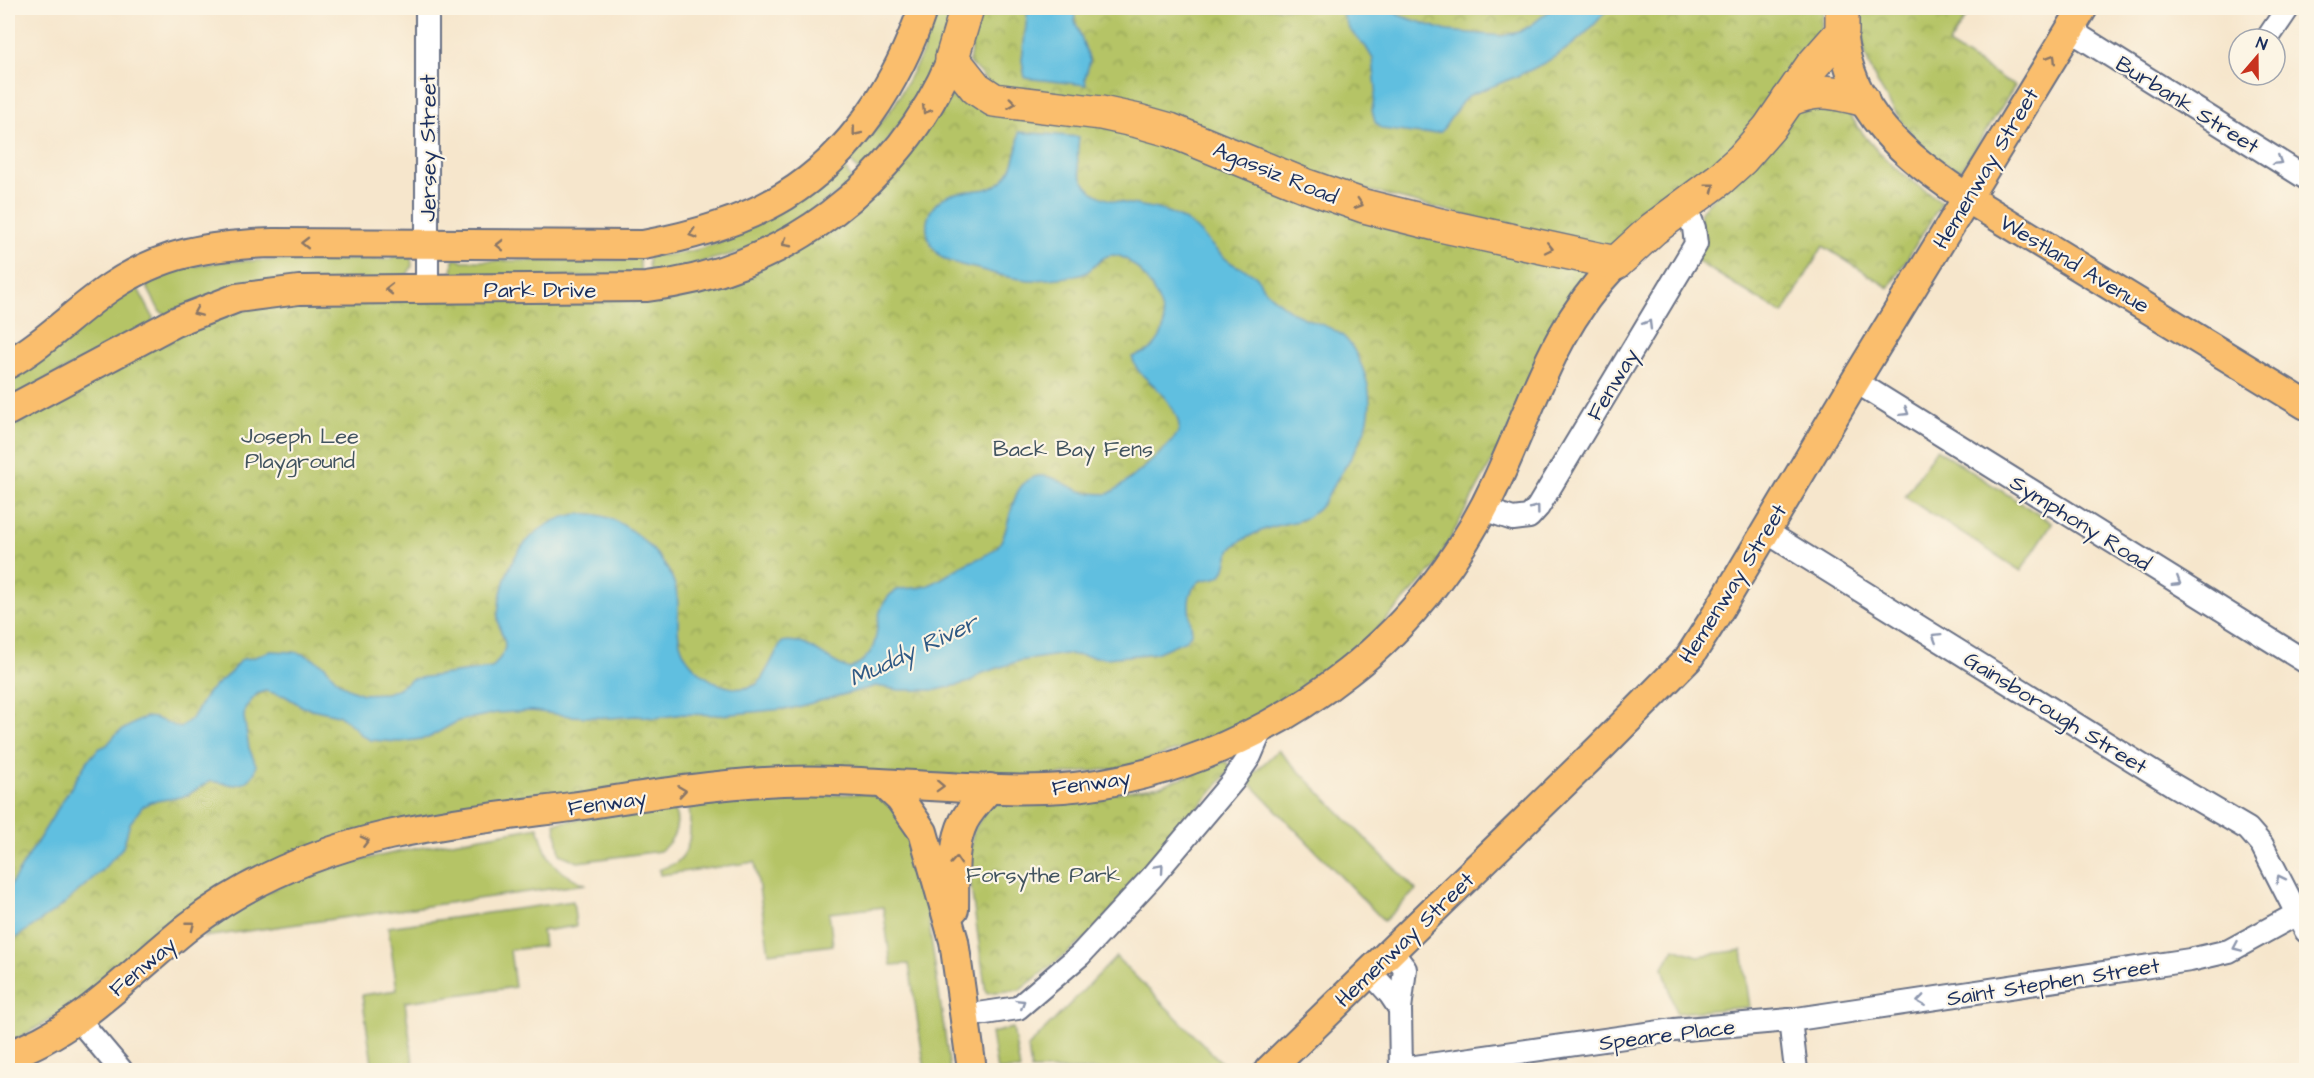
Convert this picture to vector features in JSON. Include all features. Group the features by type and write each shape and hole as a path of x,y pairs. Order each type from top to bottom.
{"highway":[{"name":"Park Drive","path":"952,58 967,8"},
{"name":"Fenway","path":"1616,263 1653,229 1720,179 1742,159 1769,128 1842,20"},
{"name":"Agassiz Road","path":"952,58 976,88 994,100 1101,113 1141,122 1170,130 1304,185 1364,206 1422,221 1616,263"},
{"path":"1788,100 1804,93 1819,91 1862,99"}],"main road":[{"name":"Park Drive","path":"8,364 65,324 110,287 135,272 179,253 229,244 643,246 697,233 757,210 785,196 838,153 893,79 911,43 923,8"},
{"name":"Hemenway Street","path":"1269,1071 1688,659 2078,16"},
{"name":"Westland Avenue","path":"1842,20 1848,67 1862,99 1877,123 1895,144 1967,198 2307,405"},
{"name":"Park Drive","path":"8,411 170,324 222,302 260,294 299,290 646,287 702,278 752,260 793,240 819,223 865,186 900,147 920,119 940,85 952,58"},
{"name":"Fenway","path":"8,1055 44,1041 70,1024 190,925 228,899 277,872 347,846 396,834 454,824 717,787 790,781 990,788 1067,787 1134,776 1197,757 1262,728 1335,682 1388,636 1440,577 1483,509 1500,475 1558,340 1584,302 1616,263"},
{"path":"884,784 900,799 923,832 954,941 972,1071"},
{"path":"954,941 955,865 959,836 968,814 990,788"},
{"path":"16,1071 70,1024"}],"street":[{"name":"Jersey Street","path":"426,289 428,8"},
{"path":"2275,27 2288,8"},
{"name":"Burbank Street","path":"2078,16 2081,37 2307,178"},
{"name":"Fenway","path":"1483,509 1513,519 1529,517 1538,507 1696,244 1694,228 1685,206"},
{"name":"Symphony Road","path":"1855,381 2307,662"},
{"name":"Gainsborough Street","path":"1765,531 2163,779 2248,829 2262,845 2303,918"},
{"path":"965,1016 1018,1008 1080,955 1153,876 1233,781 1250,756 1262,728"},
{"name":"Saint Stephen Street","path":"1790,1020 2207,957 2229,951 2303,918"},
{"path":"1392,952 1405,969 1400,1009 1401,1070"},
{"path":"1370,972 1400,1009"},
{"path":"1790,1020 1796,1071"},
{"name":"Speare Place","path":"1401,1070 1674,1030 1790,1020"},
{"path":"70,1024 121,1071"}],"green space":[{"path":"935,8 954,8 922,95 861,175 846,154 863,146 895,104 922,54"},
{"path":"978,8 1824,8 1820,36 1766,118 1625,241 1600,250 1002,96 969,62"},
{"path":"1861,8 1972,8 1948,45 2015,86 1961,170 1947,165 1932,155 1904,125 1892,107 1867,59 1862,34"},
{"name":"Back Bay Fens","path":"951,79 1062,114 1595,270 1435,567 1347,662 1223,736 1120,768 1049,776 916,775 351,834 85,1000 8,1044 8,422 204,320 285,300 538,299 802,247"},
{"path":"1800,102 1849,113 1868,141 1890,163 1942,202 1889,288 1823,246 1783,314 1695,260 1701,211"},
{"path":"841,163 854,182 755,248 649,276 648,255 675,254 702,248 727,238 775,211"},
{"path":"394,256 411,257 412,266 407,275 165,314 160,312 144,281 177,269 226,261 390,259"},
{"path":"639,256 641,276 452,279 453,260 456,259 462,261 630,260"},
{"path":"136,285 153,317 152,323 8,400 8,380 46,357 99,311"},
{"path":"1936,449 2052,523 2021,571 1905,497"},
{"path":"1278,750 1416,890 1384,921 1247,780"},
{"name":"Forsythe Park","path":"1225,761 1232,768 1090,935 1020,990 986,993 968,866 973,832 988,806 1005,799 1115,793 1160,786"},
{"path":"866,793 889,801 918,847 950,1070 925,1070 909,964 891,965 883,907 829,913 833,945 769,953 755,862 660,875 659,870 677,862 689,843 689,805"},
{"path":"671,805 675,811 676,830 670,841 660,851 578,862 560,854 555,823"},
{"path":"538,827 552,863 565,874 585,884 204,937 238,907 308,876 384,855"},
{"path":"573,901 576,926 542,931 544,946 510,950 515,987 405,1002 414,1070 373,1070 362,995 397,990 388,927"},
{"path":"1674,948 1697,956 1742,950 1750,1007 1676,1013 1663,967"},
{"path":"1116,957 1229,1070 1031,1070 1028,1047"},
{"path":"1013,1028 1020,1070 997,1070 991,1033"}],"water":[{"path":"1028,8 1074,8 1075,21 1090,61 1085,78 1086,85 1025,78 1022,60"},
{"path":"1339,8 1389,8 1401,16 1447,31 1502,36 1519,32 1530,26 1553,8 1608,8 1594,25 1563,52 1528,71 1470,95 1462,102 1441,132 1421,134 1382,129 1375,122 1372,110 1376,88 1373,59 1366,47 1350,30"},
{"name":"Muddy River","path":"1019,132 1079,137 1078,167 1083,180 1092,191 1099,196 1118,202 1161,210 1189,223 1227,260 1255,275 1271,296 1292,312 1343,336 1355,352 1364,371 1369,388 1368,419 1356,449 1323,503 1304,519 1261,531 1244,539 1231,549 1221,575 1200,581 1191,592 1189,612 1192,632 1186,640 1156,653 1107,658 1065,654 1019,661 980,674 970,682 937,690 899,690 876,686 793,708 722,715 683,714 656,718 636,716 611,718 532,711 496,713 458,721 428,738 400,742 370,740 338,715 303,707 285,696 265,691 257,694 245,708 244,717 249,748 256,765 255,772 250,779 235,785 210,781 186,796 150,802 142,807 130,823 123,847 103,869 62,906 8,943 8,889 86,763 117,733 145,717 155,718 180,728 193,717 208,692 237,664 243,659 271,651 306,655 324,665 338,681 348,688 362,694 386,693 412,679 492,668 504,651 505,645 498,615 507,573 517,553 531,537 546,525 564,517 592,514 614,520 649,546 668,570 674,583 678,602 680,643 687,658 703,675 713,681 724,686 747,688 760,681 782,642 792,641 809,646 850,669 863,661 874,644 882,606 889,596 897,590 933,584 996,548 1002,540 1016,496 1028,480 1044,476 1084,492 1108,494 1136,474 1169,444 1179,429 1178,419 1170,404 1141,373 1132,357 1146,352 1156,343 1162,333 1164,323 1158,299 1142,274 1123,258 1109,255 1085,274 1035,280 1018,279 947,260 939,255 929,240 927,222 938,202 953,194 989,188 1004,179 1013,163"}],"park label":[{"name":"Joseph Lee Playground","path":"300,448"}]}
